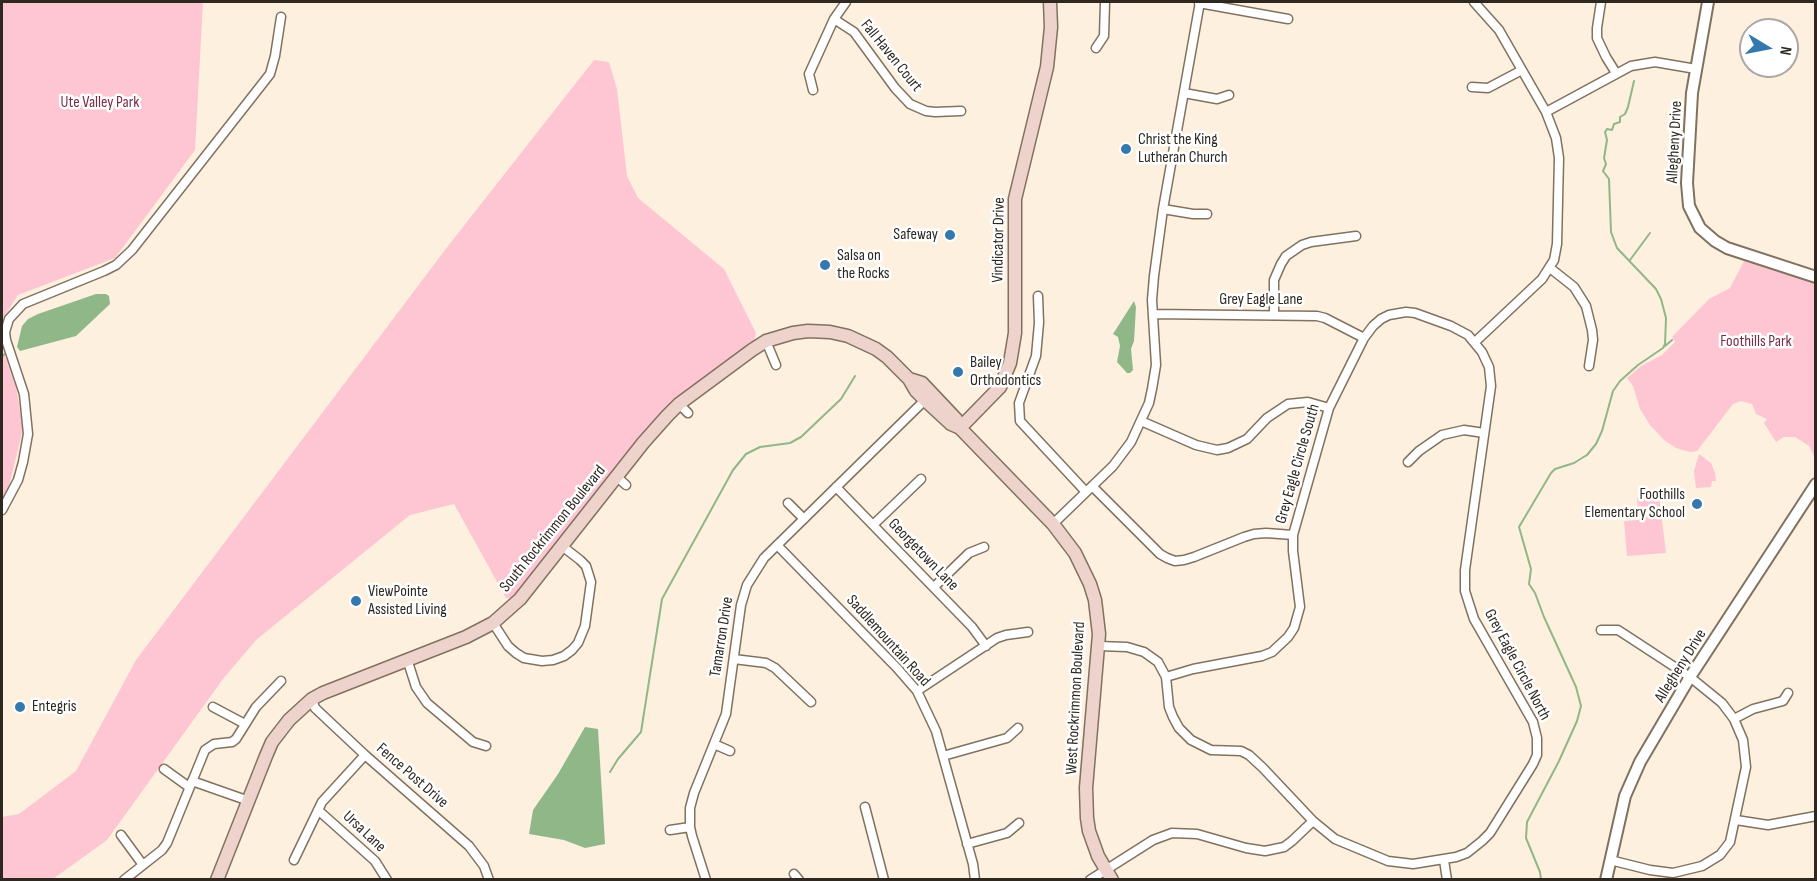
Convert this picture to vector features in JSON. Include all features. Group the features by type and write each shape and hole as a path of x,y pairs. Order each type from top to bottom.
{"main road":[{"name":"Vindicator Drive","path":"960,428 1000,387 1012,356 1015,333 1015,199 1047,67 1051,27 1050,2"},
{"name":"South Rockrimmon Boulevard","path":"217,879 272,742 289,720 312,699 337,686 465,637 493,622 520,599 562,546 621,481 657,427 684,409 738,359 766,341 807,331 848,336 876,349 886,357 909,379 925,400 951,424 960,428"},
{"name":"South Rockrimmon Boulevard","path":"909,379 922,383 956,419 960,428 1053,524"},
{"name":"West Rockrimmon Boulevard","path":"1053,524 1075,553 1089,584 1097,615 1098,646 1086,806 1089,831 1108,875"}],"street":[{"path":"813,90 809,74 834,19 846,2"},
{"path":"1096,48 1104,36 1105,2"},
{"path":"1053,524 1113,466 1131,442 1149,403 1156,365 1152,290 1163,209 1199,2 1288,19"},
{"path":"1474,2 1499,30 1546,112 1556,138 1559,158 1557,244 1550,268 1542,279 1475,342"},
{"path":"1601,2 1597,38 1616,73"},
{"name":"Allegheny Drive","path":"1708,2 1692,93 1687,183 1689,206 1694,219 1706,235 1727,248 1815,277"},
{"path":"2,510 18,480 28,434 24,394 5,332 6,324 12,314 23,304 104,271 116,265 132,250 270,74 281,17"},
{"name":"Fall Haven Court","path":"834,19 854,32 895,88 910,104 926,111 961,111"},
{"path":"1546,112 1631,66 1645,62 1668,63 1696,69"},
{"path":"1472,87 1488,88 1522,70"},
{"path":"1184,93 1217,99 1229,95"},
{"path":"1163,209 1207,214"},
{"path":"1274,315 1274,280 1286,256 1311,242 1356,236"},
{"path":"1550,268 1574,287 1586,306 1593,340 1589,366"},
{"path":"1038,296 1039,323 1036,356 1019,403 1020,421 1089,489 1154,548 1175,561 1194,557 1254,534 1293,535"},
{"name":"Grey Eagle Circle South","path":"1166,677 1193,669 1262,656 1272,652 1288,638 1294,628 1300,607 1293,535 1329,408 1364,338 1381,319 1396,313 1415,313 1451,326 1468,335 1475,342"},
{"name":"Grey Eagle Lane","path":"1153,314 1317,316 1364,338"},
{"path":"766,341 776,365"},
{"name":"Grey Eagle Circle North","path":"1444,860 1467,853 1490,833 1537,755 1537,738 1533,722 1474,619 1465,591 1465,570 1491,386 1486,359 1475,342"},
{"name":"Tamarron Drive","path":"706,879 690,827 692,800 726,714 743,595 758,565 925,400"},
{"path":"1141,422 1196,446 1217,450 1228,448 1247,439 1267,418 1288,404 1308,402 1329,408"},
{"path":"1408,462 1442,435 1464,430 1484,434"},
{"path":"873,525 921,479"},
{"name":"Georgetown Lane","path":"836,487 972,627 986,646"},
{"name":"Allegheny Drive","path":"1606,879 1625,796 1640,762 1690,677 1814,492"},
{"path":"788,503 804,519"},
{"name":"Saddlemountain Road","path":"777,545 917,691 931,718 943,756 973,864 975,879"},
{"path":"493,622 508,646 524,658 553,660 574,653 585,626 591,582 586,566 562,546"},
{"path":"934,587 969,553 984,547"},
{"path":"1600,630 1618,630 1690,677 1722,703 1734,719 1743,740 1746,767 1730,842 1720,855 1682,876 1610,860"},
{"path":"917,691 1006,635 1028,632"},
{"path":"1098,646 1126,647 1144,652 1158,662 1166,677 1169,706 1177,726 1183,733 1211,750 1241,751 1249,755 1313,821 1335,839 1388,861 1413,864 1444,860 1447,879"},
{"path":"406,659 416,687 427,703 473,742 486,746"},
{"path":"734,659 766,663 775,668 812,702"},
{"path":"124,879 162,850 167,843 205,750 214,744 232,742 236,739 256,707 281,681"},
{"path":"1734,719 1753,709 1783,701 1788,693"},
{"name":"Fence Post Drive","path":"312,699 315,708 365,755 469,846 484,866 489,879"},
{"path":"213,706 245,724"},
{"path":"943,756 1007,738 1018,728"},
{"path":"714,744 730,751"},
{"path":"294,860 322,802 365,755"},
{"path":"164,769 190,784 249,801"},
{"path":"865,807 884,879"},
{"name":"Ursa Lane","path":"318,810 375,861 387,879"},
{"path":"1736,820 1768,825 1815,816"},
{"path":"1090,879 1108,875 1153,840 1172,833 1197,834 1246,848 1265,850 1284,847 1313,821"},
{"path":"967,844 1007,833 1019,823"},
{"path":"670,830 690,827"},
{"path":"121,835 143,865"}],"green space":[{"name":"Ute Valley Park","path":"2,2 203,2 195,150 115,258 18,295 2,320"},
{"path":"594,60 609,62 617,89 627,176 638,198 724,269 756,333 752,350 667,416 520,599 506,598 454,504 410,515 256,640 223,679 107,840 53,879 2,879 2,817 19,814 76,771 136,660 448,246"},
{"name":"Foothills Park","path":"1744,261 1815,284 1815,458 1809,446 1795,437 1784,437 1776,442 1764,423 1767,419 1756,414 1752,404 1741,401 1733,404 1697,451 1690,452 1676,448 1664,440 1650,425 1640,409 1633,386 1627,378 1641,366 1662,355 1675,342 1672,337 1709,299 1730,288"},
{"path":"2,348 16,387 23,429 9,486 2,498"},
{"path":"1699,454 1711,463 1715,473 1716,481 1712,481 1711,487 1696,488 1694,471"},
{"path":"1659,496 1666,553 1627,556 1624,521 1639,520 1637,498"}],"shaded area":[{"path":"96,294 109,296 110,304 76,336 20,351 17,347 22,326 28,319"},
{"path":"1134,301 1136,307 1134,341 1131,349 1133,370 1127,373 1117,362 1120,346 1118,337 1113,334"},
{"path":"585,727 598,729 605,844 585,848 564,840 529,834 533,810 558,774"}],"waterway":[{"path":"1541,880 1526,838 1527,822 1559,761 1577,721 1581,706 1576,687 1529,584 1531,569 1519,527 1551,473 1587,455 1596,444 1613,391 1620,381 1663,348 1665,344 1666,318 1661,299 1656,289 1617,248 1611,232 1609,179 1603,171 1606,164 1604,158 1607,140 1605,132 1607,129 1612,130 1614,124 1620,122 1620,117 1625,114 1634,81"},
{"path":"1630,260 1650,233"},
{"path":"1665,346 1672,340"},
{"path":"2,356 7,353"},
{"path":"610,772 641,732 662,599 733,470 746,454 760,447 790,443 801,437 841,399 855,376"}],"place":[{"name":"Christ the King Lutheran Church","path":"1126,149"},
{"name":"Safeway","path":"950,235"},
{"name":"Salsa on the Rocks","path":"825,265"},
{"name":"Bailey Orthodontics","path":"958,372"},
{"name":"Foothills Elementary School","path":"1697,504"},
{"name":"ViewPointe Assisted Living","path":"356,601"},
{"name":"Entegris","path":"20,707"}]}
